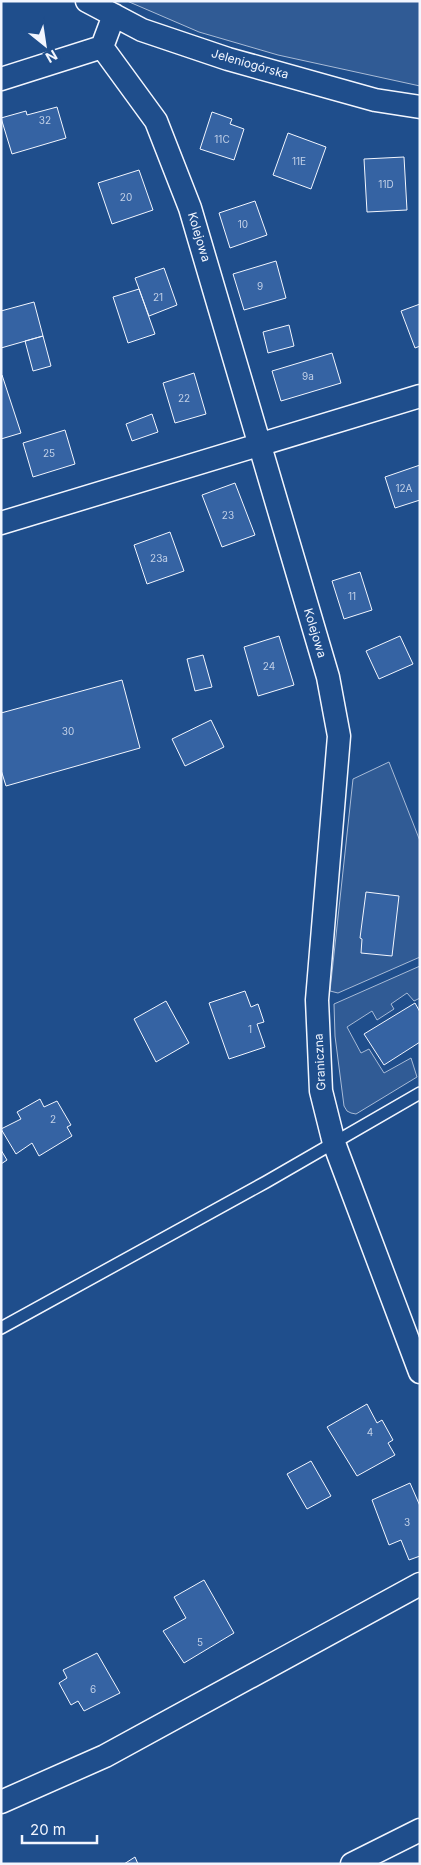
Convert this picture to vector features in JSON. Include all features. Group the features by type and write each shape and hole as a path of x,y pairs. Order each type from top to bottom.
{"street":[{"name":"Jeleniogórska","path":"87,1 142,30 228,59 375,100 420,107"},
{"path":"1,79 102,46 114,15"},
{"name":"Kolejowa","path":"102,46 156,121 190,208 328,677 339,736"},
{"path":"1,523 420,396"},
{"name":"Graniczna","path":"339,736 317,1000 321,1091 334,1143 420,1372"},
{"path":"1,1802 105,1756 420,1584"},
{"path":"352,1864 420,1830"}],"lane":[{"path":"1,1328 97,1277 420,1094"}],"shaded area":[{"path":"127,1 420,1 420,86 278,55 199,32"},
{"path":"389,762 420,841 420,957 338,993 330,991 353,779"},
{"path":"420,966 420,998 414,1001 407,993 391,1004 394,1009 377,1020 372,1011 347,1027 361,1053 369,1049 384,1073 411,1058 417,1077 356,1114 351,1113 344,1106 335,1036 334,1004"}],"building":[{"path":"57,107 66,138 12,154 1,118 26,111 27,115"},
{"path":"212,112 232,119 230,124 244,129 234,160 200,149"},
{"path":"288,133 326,147 311,189 273,175"},
{"path":"404,157 407,210 367,212 364,159"},
{"path":"139,170 153,210 112,224 98,183"},
{"path":"255,201 267,235 230,248 219,213"},
{"path":"276,261 286,298 244,310 233,274"},
{"path":"164,268 177,305 149,316 135,278"},
{"path":"139,289 155,334 128,343 113,297"},
{"path":"34,302 43,336 1,348 1,311"},
{"path":"420,304 420,346 415,348 401,311"},
{"path":"289,325 294,346 268,353 263,332"},
{"path":"43,336 51,366 33,371 25,341"},
{"path":"332,353 341,383 281,401 272,371"},
{"path":"194,373 206,414 175,423 163,383"},
{"path":"1,376 21,433 1,439"},
{"path":"152,414 158,432 132,441 126,424"},
{"path":"65,430 75,464 33,477 23,443"},
{"path":"420,465 420,500 395,508 385,477"},
{"path":"235,483 255,535 222,547 202,495"},
{"path":"170,532 184,571 147,584 134,545"},
{"path":"360,572 372,610 344,619 332,581"},
{"path":"279,636 294,685 258,696 244,647"},
{"path":"400,636 413,664 379,679 366,651"},
{"path":"203,655 212,687 195,691 187,659"},
{"path":"122,680 140,748 6,786 1,770 1,713"},
{"path":"211,720 224,747 185,766 172,739"},
{"path":"366,892 399,896 392,956 361,953 362,939 360,938"},
{"path":"245,991 251,1007 258,1004 264,1022 257,1024 265,1047 229,1059 209,1003"},
{"path":"166,1001 189,1043 156,1062 134,1019"},
{"path":"415,1003 420,1012 420,1042 384,1065 364,1034"},
{"path":"40,1099 44,1107 57,1101 71,1125 67,1127 72,1136 39,1156 32,1143 16,1154 1,1129 21,1119 17,1112"},
{"path":"1,1150 7,1160 1,1164"},
{"path":"367,1404 377,1423 382,1420 393,1440 388,1443 395,1455 357,1476 327,1427"},
{"path":"311,1461 331,1496 307,1509 287,1474"},
{"path":"410,1483 420,1506 420,1556 409,1560 401,1540 389,1545 372,1500"},
{"path":"204,1580 234,1633 184,1663 163,1631 186,1618 174,1597"},
{"path":"97,1653 120,1693 84,1711 78,1701 71,1705 59,1683 67,1678 63,1670"},
{"path":"135,1857 138,1864 124,1864"}]}
